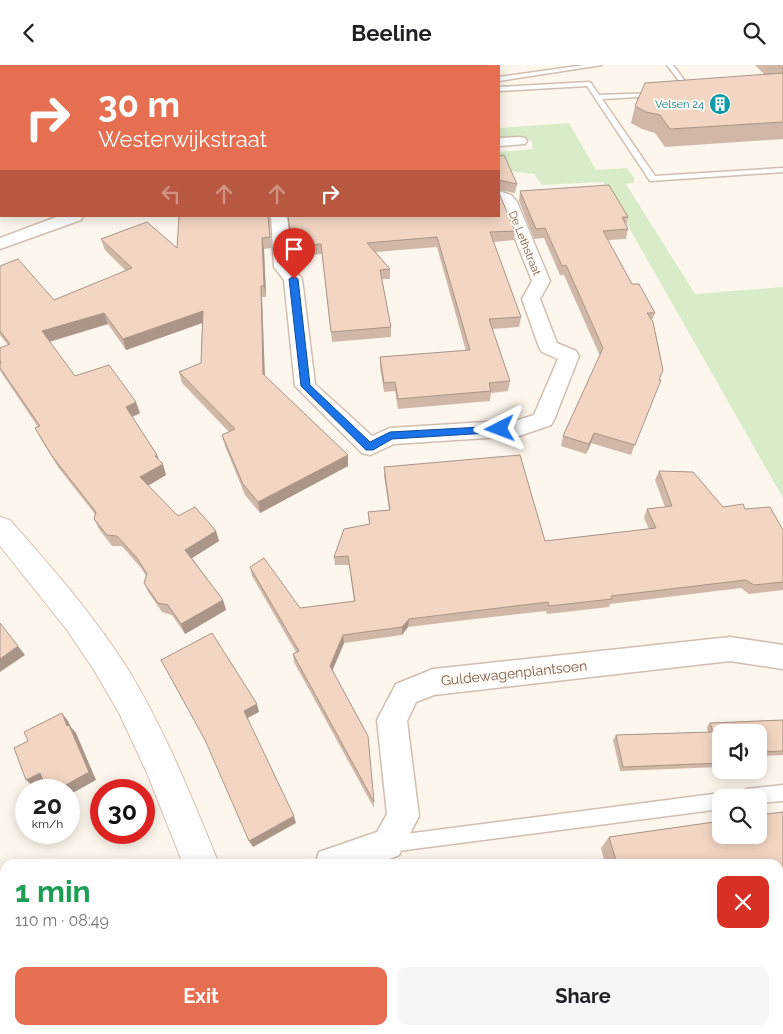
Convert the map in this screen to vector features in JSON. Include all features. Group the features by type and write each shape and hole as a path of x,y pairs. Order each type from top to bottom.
{"street":[{"path":"500,142 520,141"},
{"name":"De Lethstraat","path":"279,217 283,267 294,279 305,386 370,447 390,435 519,428 543,420 569,356 549,347 531,299 541,281 506,197"},
{"path":"0,244 72,217"},
{"path":"0,527 86,633 118,681 159,763 199,859"},
{"name":"Guldewagenplantsoen","path":"388,844 403,816 392,719 406,693 434,682 730,649 783,657"},
{"path":"345,859 388,844"}],"lane":[{"path":"500,79 599,65"},
{"path":"670,65 691,92 682,92"},
{"path":"500,89 589,84 653,179 783,170"},
{"path":"597,97 663,93"},
{"path":"767,795 783,793"},
{"path":"388,844 712,802"}],"green space":[{"path":"569,123 596,170 627,168 634,178 634,183 626,184 695,294 783,287 783,498 603,182 542,185 534,174 509,171 500,166 500,152 533,149 531,140 500,140 500,128"}],"building":[{"path":"783,73 783,122 670,129 660,115 646,112 635,106 645,83"},
{"path":"504,155 517,184 500,180 500,156"},
{"path":"609,185 628,217 622,217 628,229 603,231 632,284 639,284 655,313 647,313 653,322 663,370 659,380 661,380 635,445 594,433 589,444 563,436 603,348 566,265 562,266 545,228 536,229 520,191"},
{"path":"500,195 515,231 490,232 521,317 489,319 510,381 489,383 491,391 398,399 395,382 384,383 380,357 470,350 437,237 367,243 390,269 380,270 391,327 331,332 321,244 310,245 291,237 288,217 500,217"},
{"path":"179,217 268,217 270,237 262,238 264,286 261,286 263,374 348,455 258,502 243,484 222,435 235,429 179,372 201,363 203,311 123,339 104,313 42,331 75,376 109,365 136,402 126,407 157,455 155,456 163,464 140,477 178,516 195,507 216,531 185,550 223,600 181,624 168,605 158,603 144,583 147,574 137,558 117,536 107,535 94,519 96,512 52,456 35,428 40,426 0,368 0,348 10,344 0,331 0,266 18,259 54,300 132,268 101,239 147,222 177,248"},
{"path":"520,455 545,541 656,528 647,509 672,506 659,471 693,472 723,507 743,504 745,509 770,507 783,530 783,582 754,585 746,580 611,596 612,599 549,606 548,602 409,619 402,627 343,635 330,666 368,736 374,802 293,654 299,651 250,567 264,558 300,608 355,601 348,556 334,557 344,529 370,524 368,512 390,510 384,467"},
{"path":"0,623 18,646 0,659"},
{"path":"212,633 257,704 244,711 294,816 249,841 205,740 161,660"},
{"path":"62,713 89,772 77,779 42,779 40,773 26,779 14,748 28,741 24,732"},
{"path":"783,720 783,751 767,752 767,724 712,724 712,730 710,723"},
{"path":"712,732 712,763 623,767 616,735"},
{"path":"783,812 783,859 616,859 609,837 712,822 712,844 767,844 767,814"}],"place":[{"name":"Velsen 24","path":"720,104"}],"route":[{"path":"294,279 305,386 370,447 390,435 500,429"}]}
